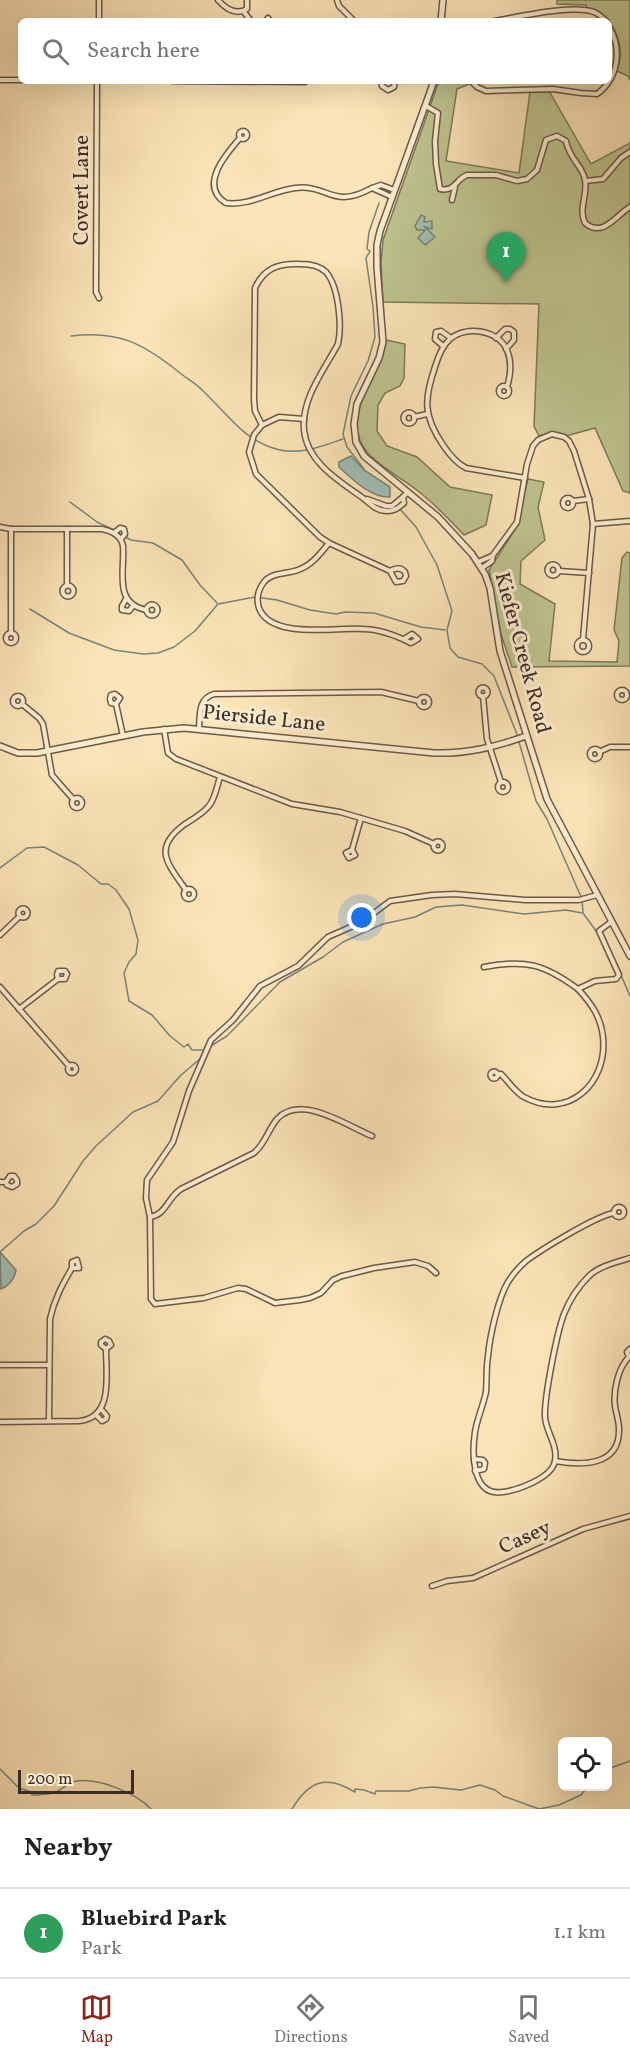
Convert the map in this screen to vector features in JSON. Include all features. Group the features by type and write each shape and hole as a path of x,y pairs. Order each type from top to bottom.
{"street":[{"path":"99,0 99,18"},
{"path":"218,0 226,9 244,11 249,18"},
{"path":"244,11 247,0"},
{"path":"337,0 339,6 351,18"},
{"path":"441,18 443,0"},
{"path":"514,18 546,13 586,11 599,14 603,18"},
{"path":"612,33 616,41 617,61 612,75"},
{"path":"0,80 18,80"},
{"name":"Covert Lane","path":"98,84 96,292 99,298"},
{"path":"382,84 388,90 394,87 394,84"},
{"name":"Kiefer Creek Road","path":"433,84 394,190 377,244 383,342 379,358 360,395 354,424 356,442 364,456 438,517 480,565 490,588 500,651 551,808 630,956"},
{"path":"474,84 486,92 553,88 597,94 606,84"},
{"path":"426,106 438,113 435,152 440,189 455,187"},
{"path":"452,201 455,187 460,179 467,175 496,175 517,181 527,179 537,170 546,140 557,136 566,141 569,154 586,181 582,218 588,226 598,229 607,226 630,207"},
{"path":"240,138 223,157 217,168 215,186 217,196 226,203 256,200 293,188 305,188 344,198 359,195 381,185 394,190"},
{"path":"586,181 603,178 621,158 630,152"},
{"path":"372,188 392,197"},
{"path":"262,425 255,411 254,400 255,288 268,270 281,264 317,266 327,273 332,281 336,293 340,333 338,344 307,401 304,419 306,439 319,462 339,482 377,509 386,511 396,509 404,503 403,497 408,492"},
{"path":"496,338 505,329 512,330 515,337 506,349"},
{"path":"443,346 435,339 436,332 441,331 451,338"},
{"path":"507,387 510,365 506,349 496,338 488,334 474,331 460,334 451,338 443,346 429,386 427,414 435,433 448,453 460,465 525,478"},
{"path":"414,417 427,414"},
{"path":"304,419 279,417 262,425 254,435 249,452 256,474 320,537 390,571"},
{"path":"480,565 493,555 517,522 533,446 538,440 552,434 564,437 572,445 589,499 593,524 583,639"},
{"path":"573,501 589,499"},
{"path":"593,524 630,521"},
{"path":"0,527 102,530 114,533 121,539 124,550 126,599 133,606 146,610"},
{"path":"114,533 118,528 124,529 125,534 121,539"},
{"path":"11,529 11,633"},
{"path":"67,585 68,529"},
{"path":"329,543 313,562 299,570 274,574 265,580 260,589 258,601 264,616 273,623 284,626 317,631 369,629 404,639"},
{"path":"559,571 589,573"},
{"path":"126,599 122,610 128,612 133,606"},
{"path":"199,729 202,701 214,694 381,692 419,702"},
{"path":"483,696 483,712 489,748 501,782"},
{"path":"22,704 41,720 52,775 74,799"},
{"path":"116,704 123,736"},
{"path":"164,729 166,747 171,756 220,777 292,804 340,812 405,831 434,844"},
{"name":"Pierside Lane","path":"0,746 18,753 48,752 164,729 199,729 434,753 459,753 489,748 526,736"},
{"path":"599,752 610,747 630,747"},
{"path":"186,890 168,864 166,844 175,832 208,808 220,777"},
{"path":"352,850 361,818"},
{"path":"436,1273 423,1263 406,1262 342,1276 333,1280 321,1293 300,1300 274,1303 246,1288 238,1288 204,1298 158,1305 152,1303 147,1180 173,1142 189,1091 211,1040 233,1020 260,986 298,966 328,937 362,922 390,901 455,894 525,900 579,900 597,895"},
{"path":"0,935 20,916"},
{"path":"578,989 595,981 616,979 619,975 599,931 611,922"},
{"path":"484,967 516,962 540,966 560,975 591,1003 599,1019 603,1038 597,1074 584,1091 571,1101 562,1104 541,1103 524,1097 501,1074 498,1075"},
{"path":"19,1009 58,979"},
{"path":"0,987 69,1066"},
{"path":"150,1217 161,1213 172,1196 181,1189 254,1153 263,1144 278,1119 288,1112 300,1109 316,1111 372,1136"},
{"path":"0,1182 6,1182"},
{"path":"614,1213 586,1225 528,1260 513,1275 506,1287 488,1355 485,1393 475,1433 475,1471 477,1478 486,1488 501,1493 540,1480 548,1473 555,1461 554,1445 546,1426 545,1408 563,1317 589,1276 601,1268 630,1258"},
{"path":"49,1421 49,1330 52,1310 72,1268"},
{"path":"0,1422 85,1421 96,1415 102,1409 106,1393 106,1349"},
{"path":"555,1461 590,1464 607,1457 613,1450 619,1431 615,1390 623,1364 629,1357 627,1352 630,1349"},
{"path":"0,1365 49,1365"},
{"path":"96,1415 102,1421 106,1419 107,1416 102,1409"},
{"path":"474,1459 483,1460 485,1465 484,1469 475,1471"},
{"name":"Casey","path":"432,1586 447,1581 473,1578 583,1529 630,1516"}],"green space":[{"path":"557,0 630,0 630,80 628,76 617,71 620,51 612,18 606,18 587,8 586,5 557,4"},
{"path":"438,84 469,84 457,89 446,161 519,173 530,92 549,91 591,164 630,143 630,493 623,491 595,428 566,436 553,432 539,436 534,426 539,304 383,302 381,262 383,240"},
{"path":"386,340 405,344 404,378 400,386 385,393 378,405 377,431 387,446 417,457 450,487 492,495 486,525 464,535 424,496 374,460 360,440 357,428 358,413"},
{"path":"528,479 544,482 538,507 545,540 521,561 520,584 555,604 549,661 617,662 619,641 614,630 622,558 627,552 630,553 630,666 512,667 501,634 489,570 516,528"}],"water":[{"path":"421,215 425,217 424,222 432,221 432,229 425,227 435,237 425,245 418,238 425,230 417,230 415,226"},
{"path":"351,456 364,470 390,487 390,497 369,491 339,467 339,462"},
{"path":"0,1252 16,1270 11,1281 1,1289"}],"waterway":[{"path":"364,469 347,447 343,434 351,396 368,361 375,337 366,258 370,251 367,249 369,232 379,203"},
{"path":"71,336 117,337 155,354 197,385 244,432 264,445 285,451 302,451 343,439"},
{"path":"70,502 97,522 114,530"},
{"path":"399,508 416,527 437,565 452,611 447,630 450,648 458,657 482,664 494,676 518,737"},
{"path":"118,533 131,540 153,543 182,560 200,585 217,603"},
{"path":"30,609 69,633 114,650 143,654 158,653 174,647 195,631 218,604 255,597 336,614 374,613 421,627 445,630"},
{"path":"519,742 536,801 547,819 582,899 583,913 599,935"},
{"path":"0,868 27,848 44,847 78,865 101,884 108,884 116,890 129,909 138,940 136,954 124,973 129,1001 152,1015 170,1036 184,1047 188,1044 192,1050 203,1050"},
{"path":"209,1047 227,1036 280,982 323,957 343,942 383,924 415,917 436,907 462,905 524,914 566,910 582,913"},
{"path":"611,954 617,966"},
{"path":"620,973 630,996"},
{"path":"0,1252 24,1231 36,1224 54,1206 83,1161 96,1146 133,1112 158,1101 180,1076 201,1058 205,1050"},
{"path":"612,1768 630,1761"},
{"path":"0,1769 19,1788 31,1792 32,1795 53,1793 77,1781 96,1782 127,1792 151,1809"},
{"path":"292,1809 305,1792 319,1783 327,1782 345,1786 355,1792 355,1789 375,1794 376,1791 409,1791 433,1787 461,1790 480,1785 539,1809 559,1805 581,1795 584,1791"}],"place":[{"name":"Bluebird Park","path":"506,282"}]}
